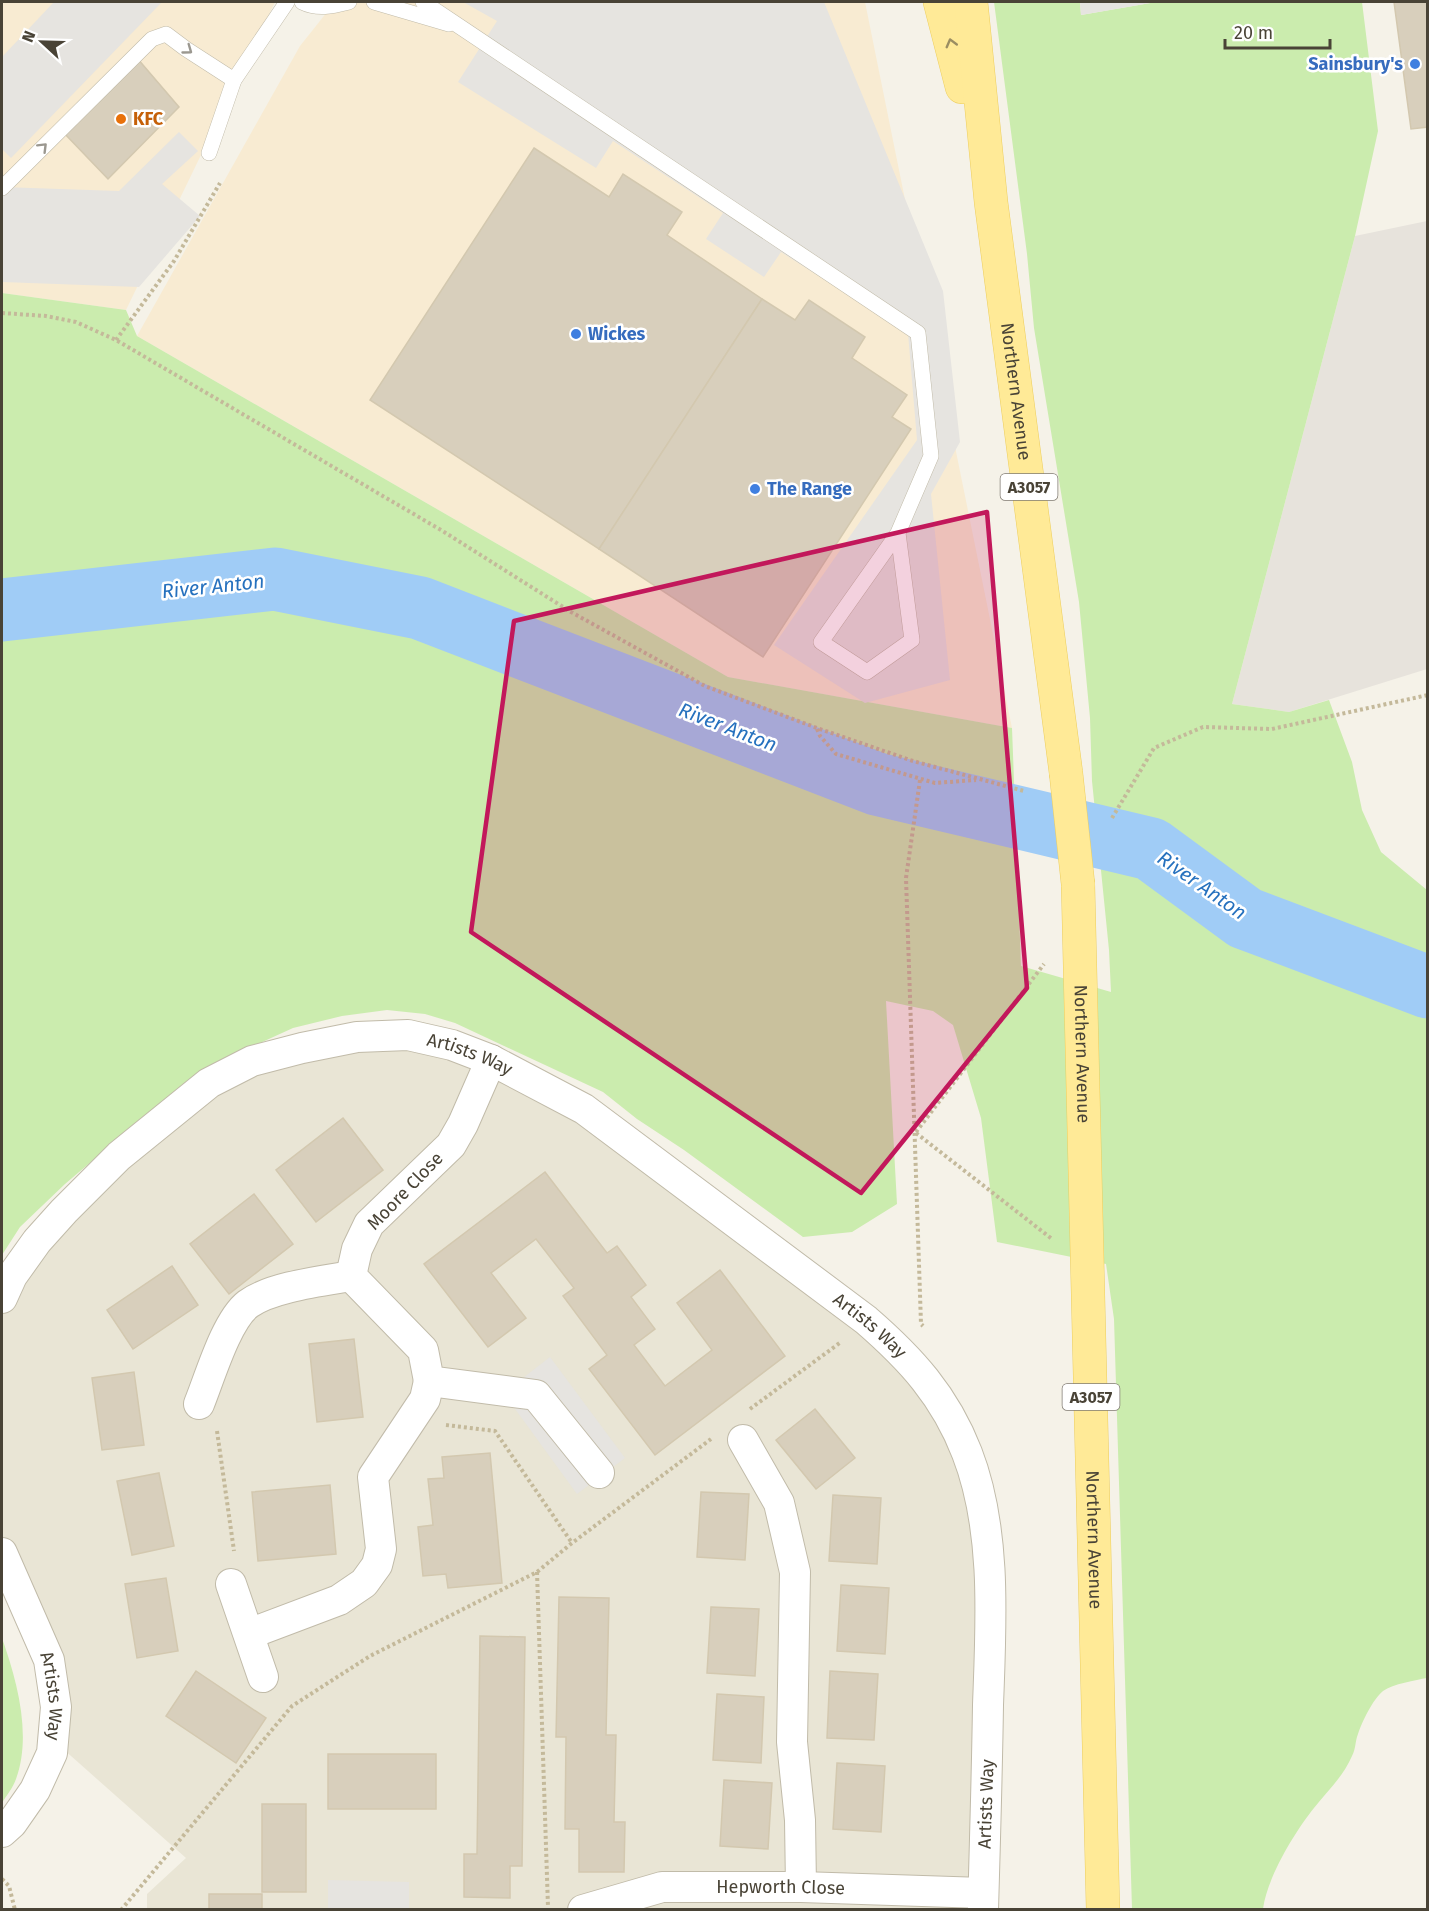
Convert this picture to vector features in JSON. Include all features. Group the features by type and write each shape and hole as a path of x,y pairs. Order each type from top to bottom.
{"main road":[{"name":"Northern Avenue","path":"940,2 990,202"},
{"name":"Northern Avenue","path":"971,2 990,202 1066,773 1078,884 1103,1910"}],"street":[{"name":"Artists Way","path":"2,1298 12,1276 36,1241 119,1156 209,1083 252,1061 302,1048 357,1038 408,1035 452,1045 491,1060 585,1109 866,1320 893,1344 932,1386 967,1453 981,1501 988,1555 990,1652 983,1901"},
{"name":"Moore Close","path":"351,1275 357,1250 369,1224 451,1145 463,1124 491,1060"},
{"path":"199,1404 235,1320 249,1304 273,1293 351,1275 423,1350 429,1381 425,1399 373,1477 381,1549 377,1565 364,1583 339,1600 249,1634"},
{"path":"429,1381 536,1395 599,1473"},
{"path":"736,1428 779,1503 795,1572 792,1742 800,1820 801,1887"},
{"name":"Artists Way","path":"2,1553 49,1660 56,1707 52,1753 34,1790 12,1823 2,1832"},
{"path":"231,1584 263,1677"},
{"name":"Hepworth Close","path":"583,1910 662,1887 801,1887 983,1901"}],"lane":[{"path":"209,153 234,80 287,2"},
{"path":"302,2 308,5 328,7 349,2"},
{"path":"374,2 463,28"},
{"path":"423,2 918,333 931,456 898,533 821,642 867,672 912,640 898,533"},
{"path":"2,188 152,39 166,34 234,80"}],"path":[{"path":"116,340 174,261 220,183"},
{"path":"2,313 46,316 76,322 116,340 441,530 571,612 705,686 913,761 1024,791"},
{"path":"1112,818 1154,748 1203,727 1272,729 1428,695"},
{"path":"817,728 820,736 836,754 935,783 980,779"},
{"name":"Artists Way","path":"920,780 906,878 921,1324 928,1332"},
{"path":"1044,964 915,1133 1058,1243"},
{"path":"121,1910 292,1706 370,1656 537,1572 572,1543 736,1428 866,1320"},
{"path":"199,1404 217,1429 235,1560 231,1584"},
{"path":"410,1420 495,1431 572,1543"},
{"path":"537,1572 548,1910"},
{"path":"2,1880 9,1886 15,1910"}],"highlighted area":[{"path":"987,512 1027,988 861,1193 471,932 514,621"}],"shaded area":[{"path":"2,2 275,2 126,310 2,293"},
{"path":"54,2 162,2 11,158 2,149 2,57"},
{"path":"335,2 865,2 1012,728 728,677 137,336 300,46"},
{"path":"463,2 824,2 943,291 960,442 931,494 950,680 865,703 774,645 917,440 908,333 781,252 764,277 706,239 723,213 613,141 596,168 458,82 497,21"},
{"path":"1080,2 1156,2 1081,15"},
{"path":"179,132 198,151 162,184 200,216 139,287 2,282 2,187 119,191"},
{"path":"1427,221 1427,669 1289,712 1232,704 1355,236"},
{"path":"357,1037 491,1060 893,1344 981,1501 983,1909 147,1909 147,1894 186,1858 53,1740 56,1707 2,1553 2,1298 12,1276 209,1083"},
{"path":"550,1357 625,1458 577,1494 510,1402 523,1378"},
{"path":"328,1880 409,1882 409,1909 328,1909"}],"green space":[{"path":"994,2 1080,2 1081,15 1156,2 1362,2 1378,131 1355,236 1232,704 1289,712 1329,700 1352,762 1362,810 1381,852 1427,890 1427,1678 1393,1686 1383,1691 1375,1699 1362,1723 1348,1764 1306,1818 1282,1856 1270,1884 1263,1909 1132,1909 1114,1319 1106,1264 997,1242 981,1118 953,1025 933,1011 886,1001 897,1204 852,1232 803,1237 684,1150 637,1119 603,1092 455,1023 425,1014 387,1010 342,1016 293,1028 216,1063 172,1093 65,1184 20,1227 2,1255 2,293 126,310 137,336 728,677 1012,728 1021,966 1111,992 1079,602 1034,328 1027,254"},
{"path":"2,1638 21,1708 23,1744 16,1779 2,1803"}],"building":[{"name":"Sainsbury's","path":"1394,2 1428,2 1428,127 1411,129"},
{"name":"KFC","path":"137,58 179,107 108,179 63,132"},
{"name":"Wickes","path":"534,148 609,197 623,174 682,212 667,235 762,299 599,549 370,400"},
{"name":"The Range","path":"762,299 795,320 809,300 865,337 852,358 907,395 892,417 911,429 763,657 599,549"},
{"path":"343,1118 383,1170 316,1222 276,1170"},
{"path":"545,1172 607,1253 617,1246 646,1285 631,1297 655,1329 634,1345 665,1386 712,1350 677,1303 720,1270 785,1356 655,1455 589,1369 607,1355 563,1296 574,1288 536,1239 491,1273 526,1318 488,1347 424,1264"},
{"path":"254,1194 293,1244 229,1294 190,1244"},
{"path":"172,1266 198,1305 133,1349 107,1310"},
{"path":"354,1339 363,1417 317,1422 309,1344"},
{"path":"134,1372 144,1445 102,1450 92,1378"},
{"path":"815,1409 855,1458 816,1489 776,1440"},
{"path":"490,1453 502,1583 448,1588 446,1574 423,1576 418,1527 433,1525 428,1479 444,1478 442,1457"},
{"path":"159,1473 174,1546 132,1555 117,1481"},
{"path":"330,1485 336,1554 258,1561 252,1492"},
{"path":"701,1492 749,1494 745,1560 697,1557"},
{"path":"833,1495 881,1498 877,1564 829,1561"},
{"path":"166,1578 178,1651 137,1658 125,1584"},
{"path":"841,1585 889,1588 885,1654 837,1651"},
{"path":"559,1597 609,1598 606,1735 616,1735 614,1822 625,1822 624,1872 579,1872 579,1829 565,1829 566,1737 556,1737"},
{"path":"711,1607 759,1609 755,1676 707,1673"},
{"path":"480,1636 525,1637 522,1866 510,1866 510,1898 464,1897 464,1854 477,1854"},
{"path":"196,1671 266,1718 236,1763 166,1716"},
{"path":"830,1671 878,1674 874,1740 827,1738"},
{"path":"717,1694 764,1697 761,1763 713,1760"},
{"path":"328,1754 436,1754 436,1809 328,1809"},
{"path":"837,1763 885,1766 881,1832 833,1829"},
{"path":"724,1780 772,1783 768,1849 720,1846"},
{"path":"262,1804 306,1804 306,1892 262,1892"},
{"path":"209,1894 262,1894 262,1910 209,1910"}],"waterway":[{"name":"River Anton","path":"2,610 275,579 420,608 877,784 1151,849 1245,918 1428,987"}],"place":[{"name":"Sainsbury's","path":"1415,64"},
{"name":"KFC","path":"121,119"},
{"name":"Wickes","path":"576,334"},
{"name":"The Range","path":"755,489"}]}
